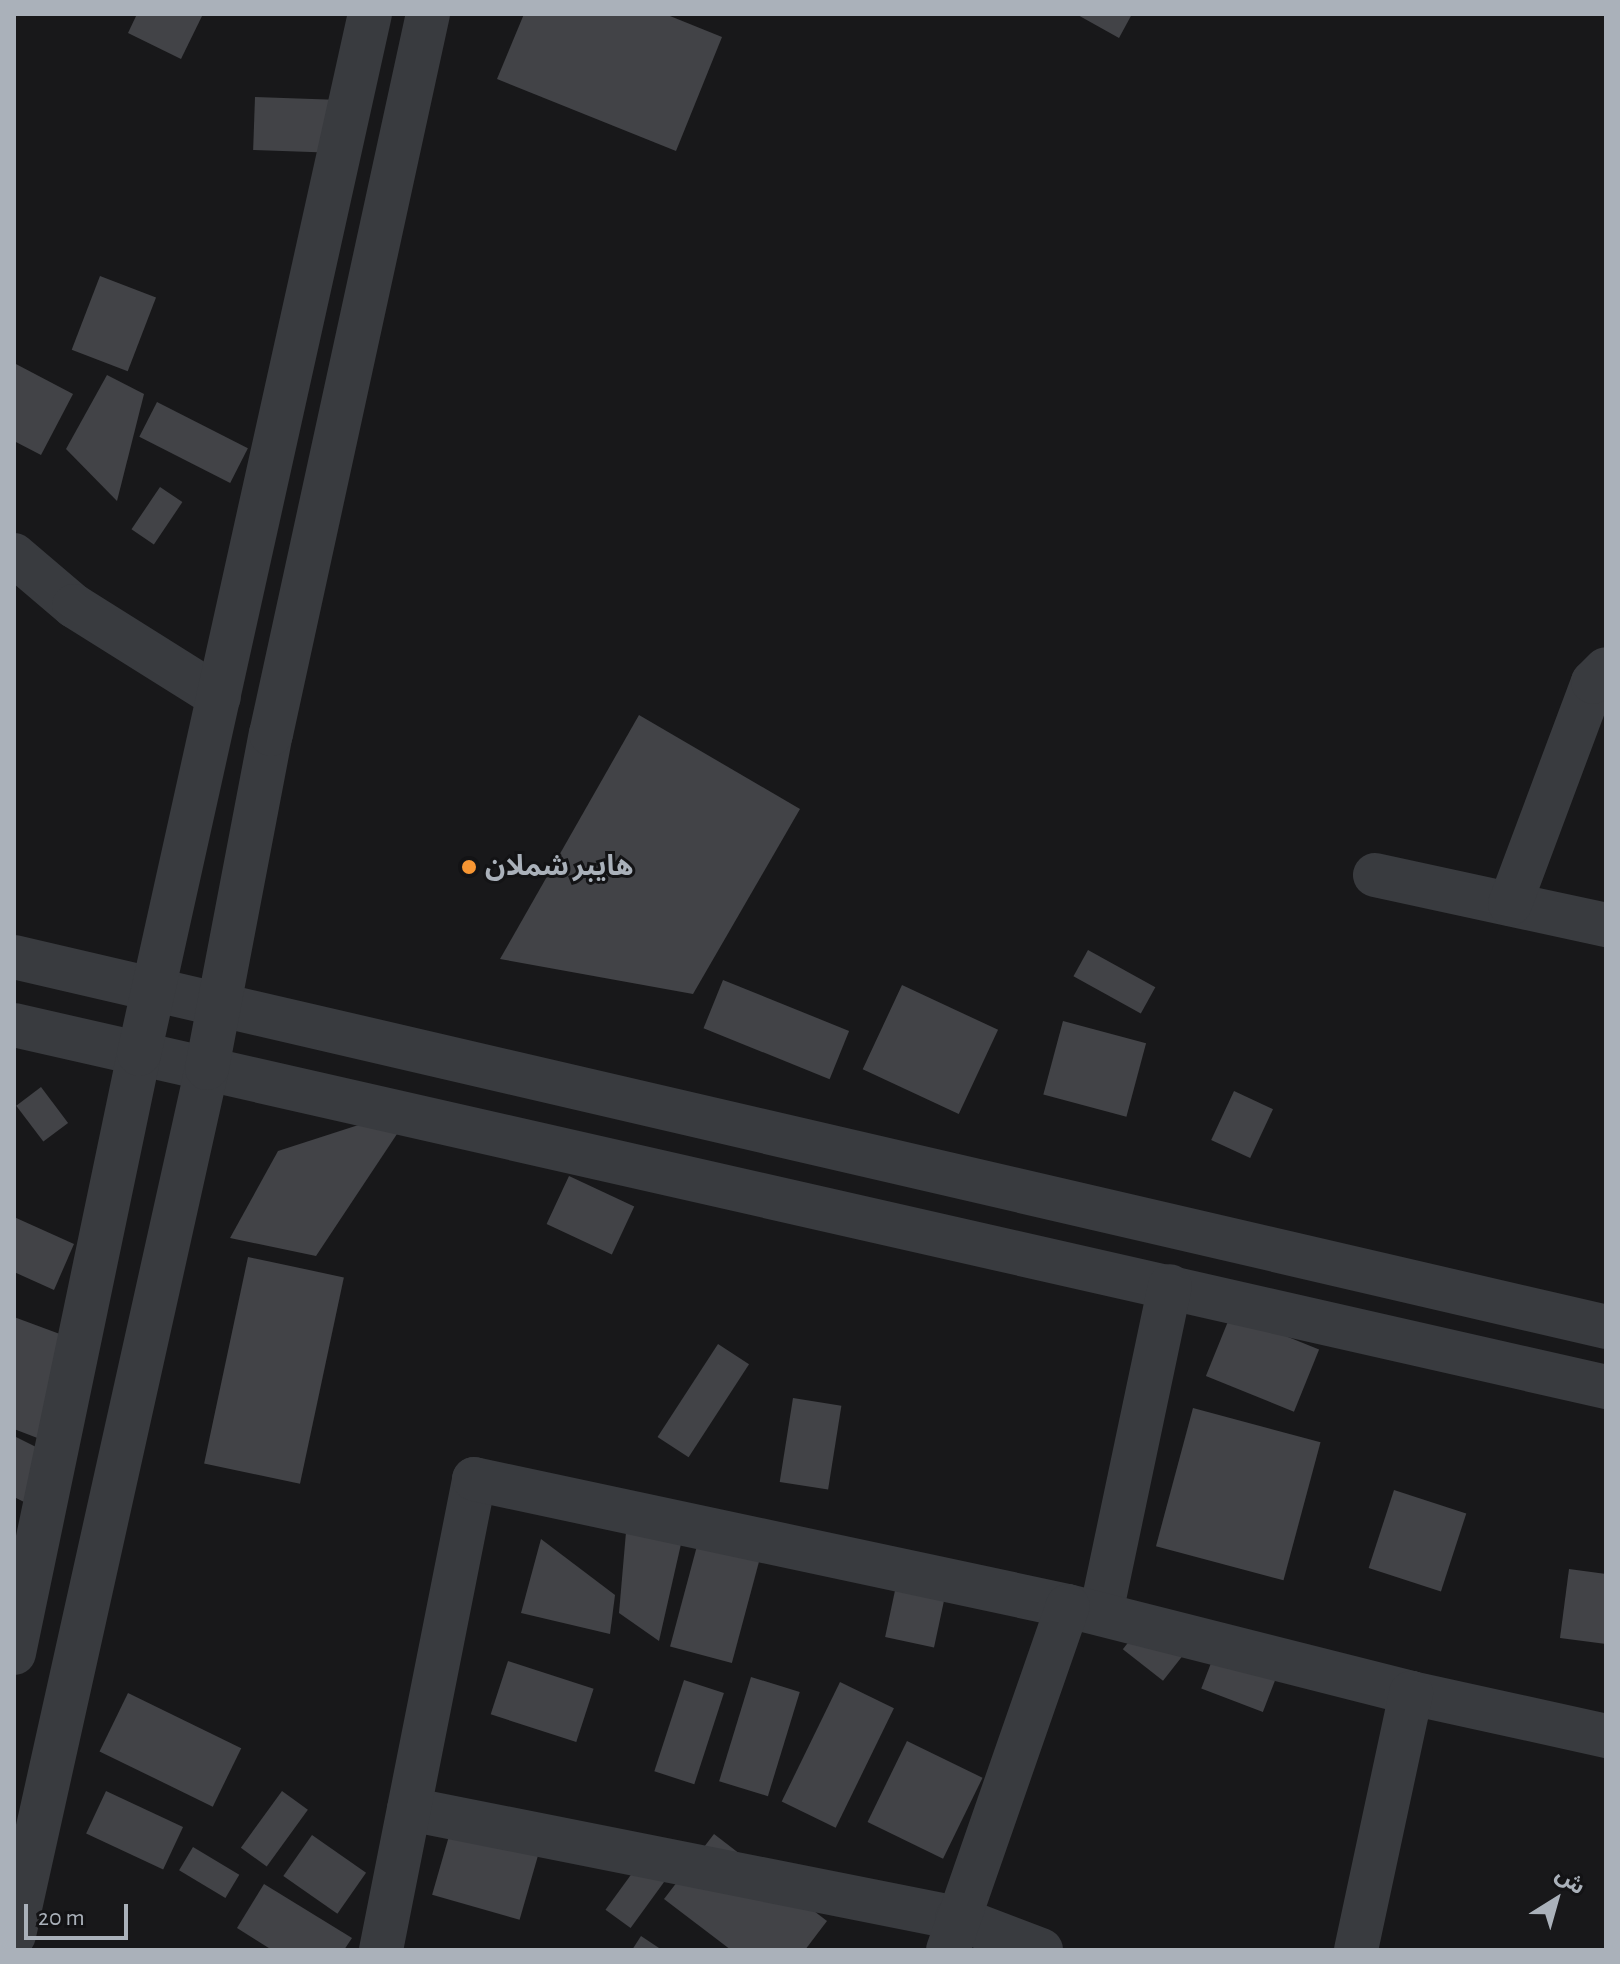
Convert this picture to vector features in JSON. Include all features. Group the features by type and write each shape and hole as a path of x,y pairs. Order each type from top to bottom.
{"street":[{"path":"14,1653 153,987 370,14"},
{"path":"14,1935 207,1068 271,734 428,14"},
{"path":"14,555 74,606 219,697"},
{"path":"1510,904 1593,682 1606,669"},
{"path":"1375,875 1606,925"},
{"path":"14,957 1606,1327"},
{"path":"14,1025 1606,1387"},
{"path":"953,1934 1085,1610 1170,1286"},
{"path":"381,1950 474,1479 1085,1610 1411,1693 1606,1736"},
{"path":"1356,1950 1411,1693"},
{"path":"409,1809 953,1934 1041,1950"}],"building":[{"path":"137,14 203,14 181,59 128,33"},
{"path":"524,14 665,14 722,37 676,151 497,79"},
{"path":"1076,14 1132,14 1119,38"},
{"path":"255,97 334,100 332,153 253,150"},
{"path":"100,276 156,298 128,371 72,350"},
{"path":"14,363 73,394 41,455 14,441"},
{"path":"107,375 144,394 117,501 66,449"},
{"path":"157,402 248,448 230,483 139,437"},
{"path":"160,487 182,502 154,544 131,529"},
{"path":"639,715 800,809 693,994 500,959"},
{"path":"1088,950 1155,987 1141,1014 1073,976"},
{"path":"723,980 849,1031 830,1079 704,1028"},
{"path":"902,985 998,1030 959,1114 863,1069"},
{"path":"1063,1021 1146,1043 1126,1117 1043,1094"},
{"path":"41,1087 68,1123 43,1142 16,1106"},
{"path":"1234,1091 1273,1109 1250,1158 1211,1140"},
{"path":"377,1119 397,1134 316,1256 230,1238 278,1151"},
{"path":"569,1176 634,1206 612,1254 547,1224"},
{"path":"14,1217 74,1244 54,1290 14,1272"},
{"path":"248,1257 344,1277 300,1484 204,1463"},
{"path":"1231,1314 1319,1350 1294,1412 1206,1376"},
{"path":"14,1317 76,1340 40,1439 14,1429"},
{"path":"718,1344 749,1364 689,1457 658,1437"},
{"path":"793,1398 841,1406 828,1490 780,1482"},
{"path":"1193,1408 1321,1442 1283,1580 1156,1546"},
{"path":"14,1436 52,1455 28,1504 14,1497"},
{"path":"1394,1490 1466,1513 1441,1591 1369,1568"},
{"path":"628,1509 686,1522 659,1641 619,1613"},
{"path":"705,1516 767,1533 732,1663 670,1646"},
{"path":"541,1539 615,1595 610,1634 521,1613"},
{"path":"903,1553 952,1563 934,1648 885,1637"},
{"path":"1569,1569 1606,1574 1606,1644 1560,1638"},
{"path":"1145,1621 1185,1652 1163,1681 1123,1649"},
{"path":"1226,1624 1288,1648 1263,1712 1201,1688"},
{"path":"508,1661 594,1689 576,1742 491,1714"},
{"path":"751,1677 800,1692 768,1796 719,1781"},
{"path":"684,1680 724,1693 694,1784 654,1771"},
{"path":"840,1682 894,1708 836,1828 782,1802"},
{"path":"128,1693 241,1748 213,1807 100,1751"},
{"path":"907,1741 982,1778 943,1859 868,1822"},
{"path":"106,1791 183,1827 163,1870 86,1834"},
{"path":"282,1791 308,1810 267,1866 241,1848"},
{"path":"455,1815 542,1840 520,1920 432,1895"},
{"path":"714,1834 827,1921 805,1950 731,1950 664,1899"},
{"path":"312,1835 366,1873 337,1914 283,1876"},
{"path":"193,1847 239,1875 225,1898 179,1870"},
{"path":"649,1850 674,1868 631,1928 606,1910"},
{"path":"264,1884 352,1938 344,1950 272,1950 237,1928"},
{"path":"641,1936 662,1950 632,1950"}],"place":[{"name":"هايبر شملان","path":"469,867"}]}
